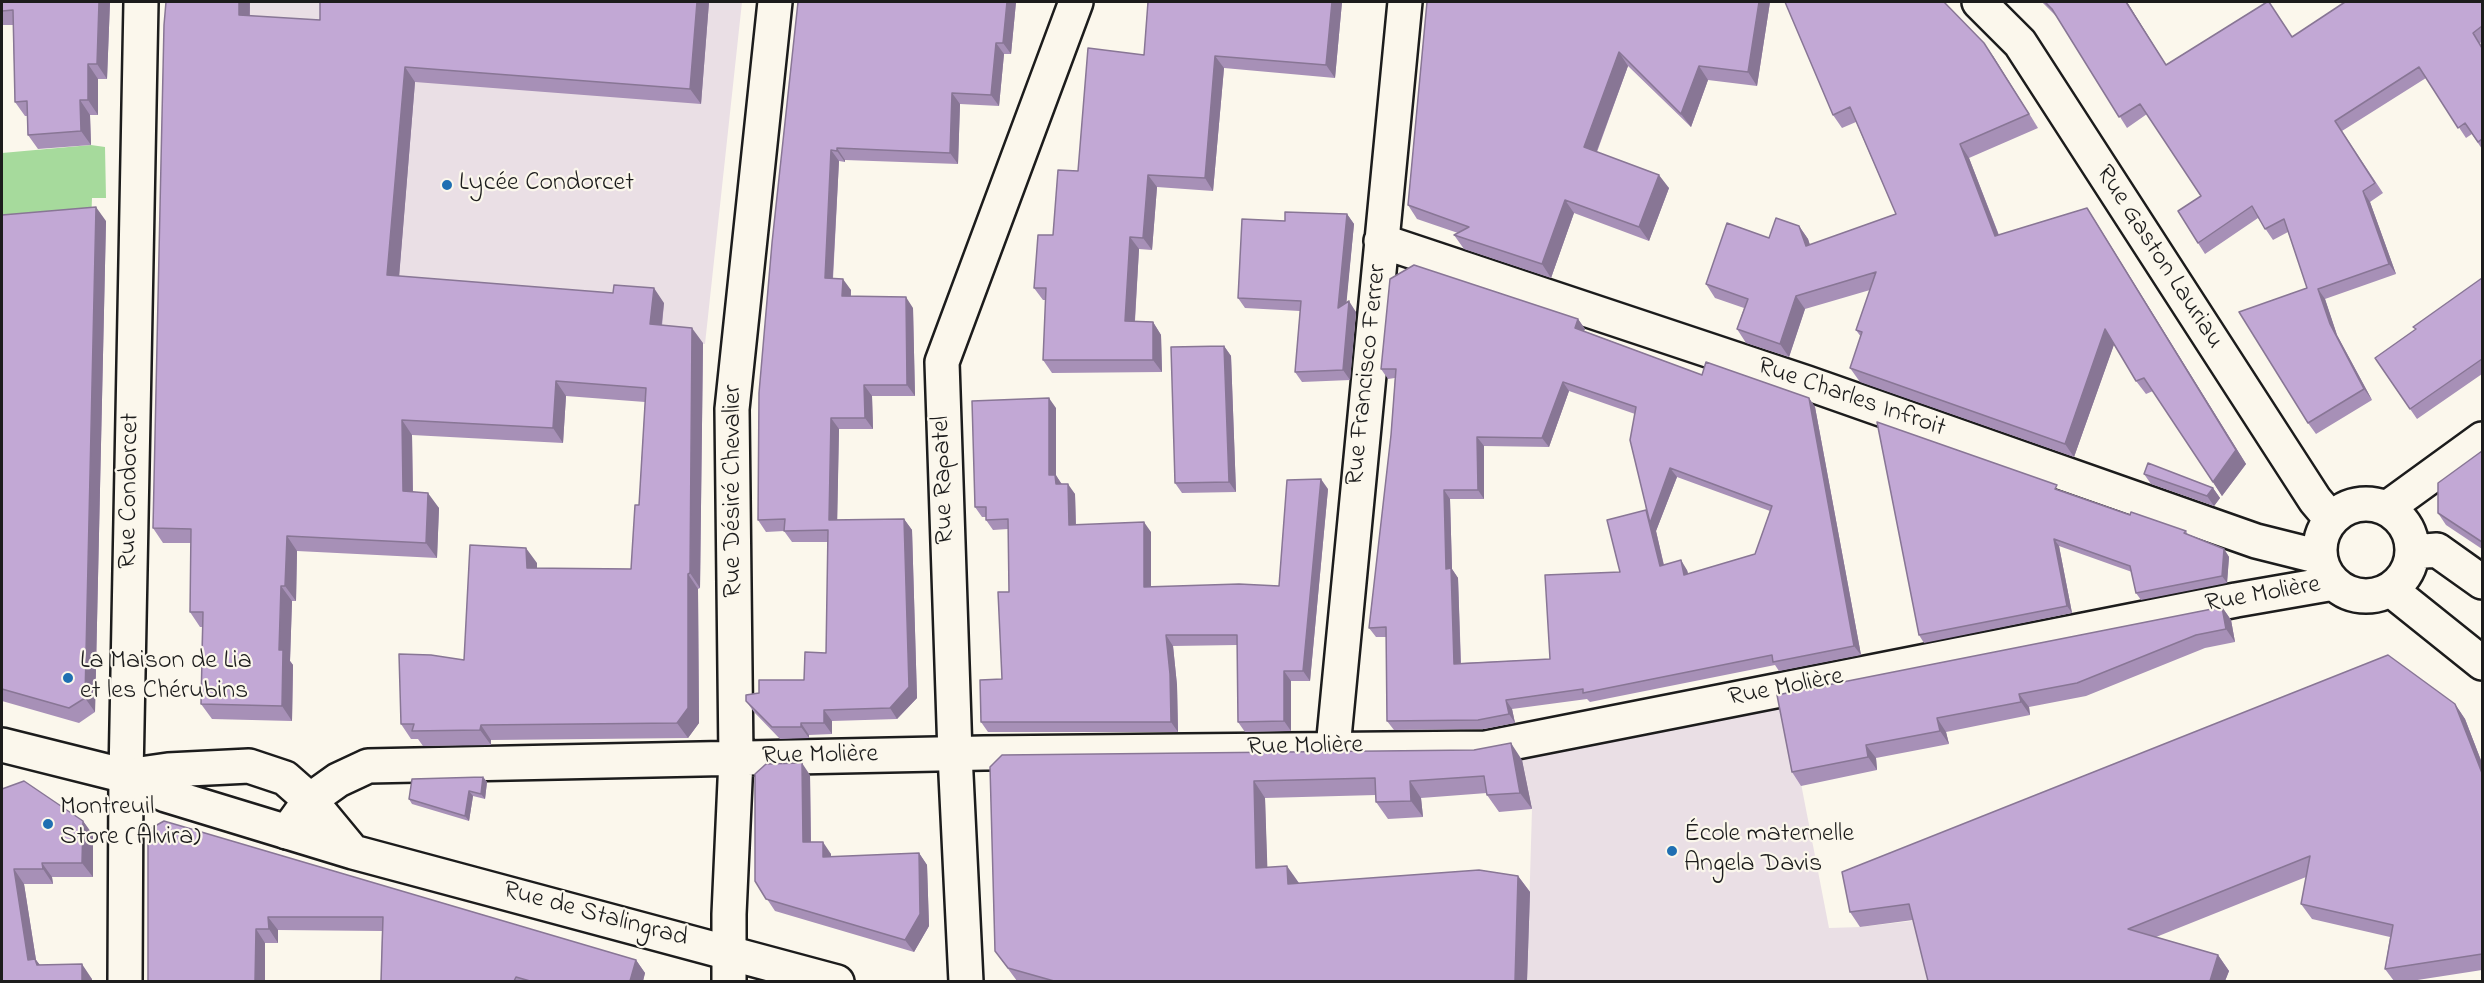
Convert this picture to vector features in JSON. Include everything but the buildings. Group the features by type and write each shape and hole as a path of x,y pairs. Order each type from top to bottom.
{"street":[{"name":"Rue Condorcet","path":"125,981 126,776 141,2"},
{"name":"Rue Désiré Chevalier","path":"729,967 736,759 732,408 775,2"},
{"name":"Rue Rapatel","path":"966,981 955,754 942,362 1076,2"},
{"name":"Rue Francisco Ferrer","path":"1333,748 1405,2"},
{"name":"Rue Gaston Lauriau","path":"1980,2 2020,43 2315,500 2331,519"},
{"name":"Rue Charles Infroit","path":"1382,241 1807,383 2256,541 2327,570"},
{"path":"2387,508 2482,440"},
{"path":"2363,504 2375,504 2387,508 2406,526 2411,538 2413,552 2410,566 2403,580 2391,590 2376,595 2361,596 2347,592 2327,570 2320,543 2331,519 2340,512 2363,504"},
{"path":"2413,552 2438,550 2482,582"},
{"name":"Rue Molière","path":"287,832 310,800 338,780 368,766 955,754 1486,748 2225,602 2327,570"},
{"path":"2391,590 2482,663"},
{"name":"Rue de Stalingrad","path":"2,745 126,776 166,795 729,967 837,981"},
{"name":"Rue de Stalingrad","path":"126,776 168,770 249,766 285,778 310,800 353,852"}],"shaded area":[{"name":"Lycée Condorcet","path":"175,2 742,2 705,344 324,310"},
{"name":"École maternelle Angela Davis","path":"1785,701 1829,928 1920,920 1935,981 1527,981 1532,809 1521,754"}],"green space":[{"path":"91,145 105,147 106,198 92,198 91,223 2,231 2,153"}],"place":[{"name":"Lycée Condorcet","path":"447,185"},
{"name":"La Maison de Lia et les Chérubins","path":"68,678"},
{"name":"Montreuil Store (Alvira)","path":"48,824"},
{"name":"École maternelle Angela Davis","path":"1672,851"}]}
